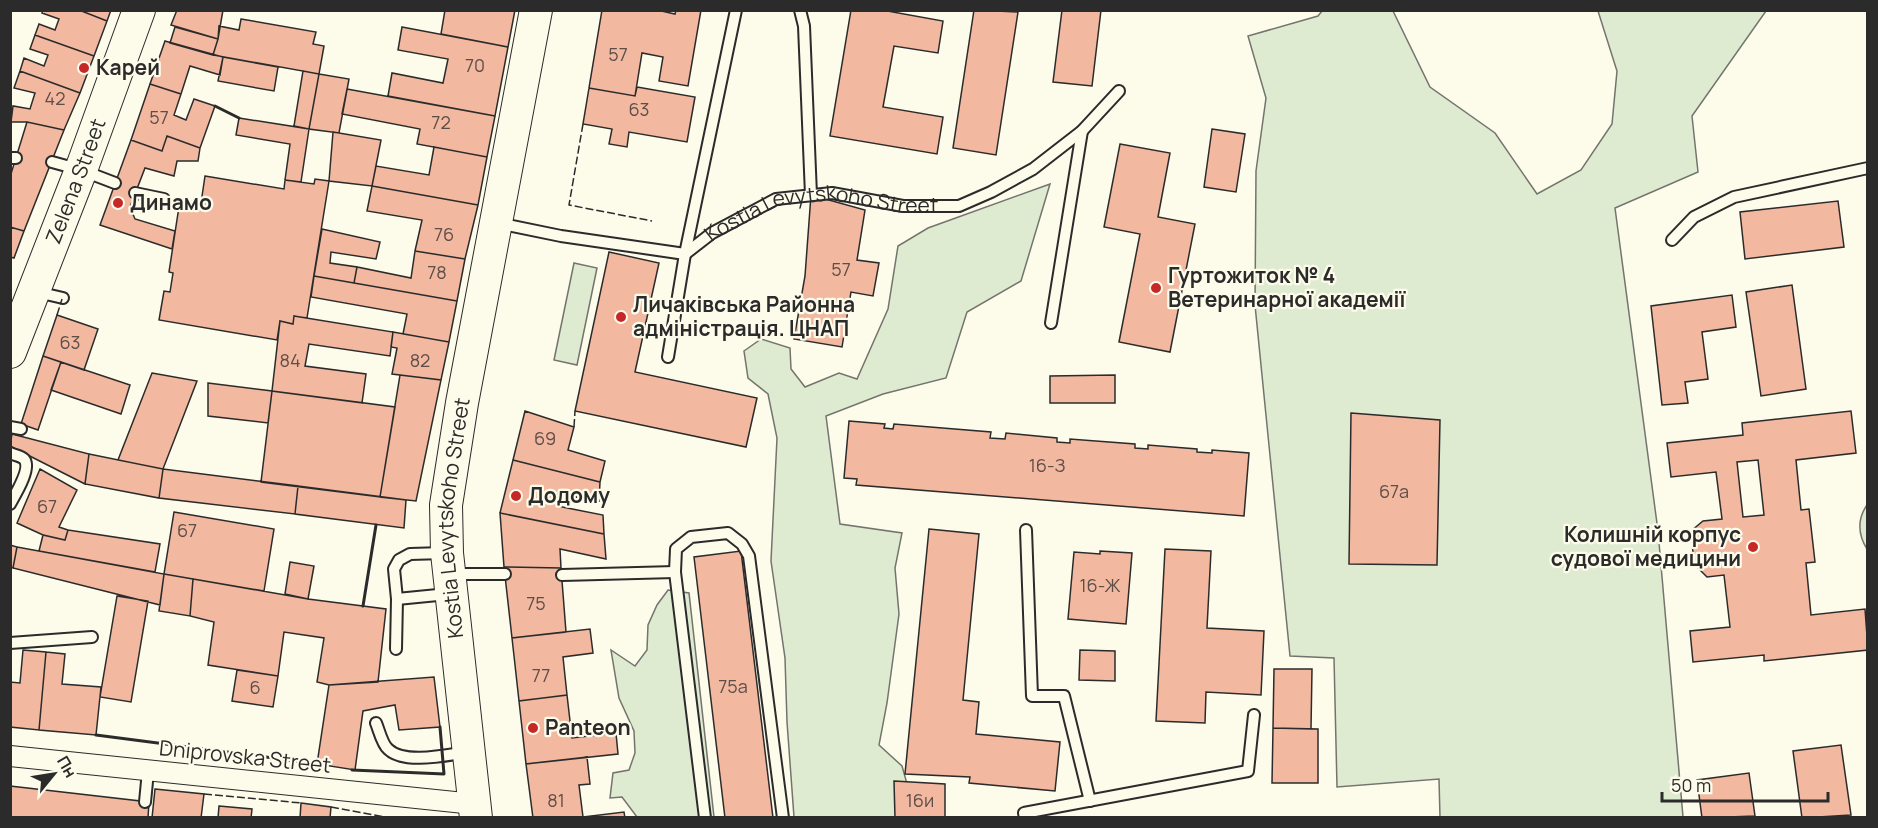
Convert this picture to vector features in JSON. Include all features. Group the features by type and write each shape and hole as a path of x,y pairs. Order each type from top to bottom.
{"main road":[{"name":"Zelena Street","path":"10,351 48,295 66,166 139,10"},
{"name":"Kostia Levytskoho Street","path":"475,811 449,574 446,505 495,223 536,10"}],"street":[{"name":"Dniprovska Street","path":"10,756 475,811"}],"lane":[{"path":"668,357 685,254 736,10"},
{"path":"800,10 804,26 811,195"},
{"name":"Kostia Levytskoho Street","path":"495,223 561,236 685,254 712,233 776,199 832,193 903,207 959,206 1033,170 1082,132 1119,91"},
{"path":"1051,323 1082,132"},
{"path":"66,166 115,183"},
{"path":"1672,240 1694,217 1734,197 1868,168"},
{"path":"135,193 164,199"},
{"path":"10,453 24,459 27,465 26,472 10,504"},
{"path":"1026,530 1032,696 1064,696 1090,801"},
{"path":"705,818 675,572 676,549 691,537 728,533 742,544 749,556 783,818"},
{"path":"396,649 397,599 394,569 399,560 410,554 449,574"},
{"path":"562,575 675,572"},
{"path":"397,599 449,574 505,574"},
{"path":"10,643 92,637"},
{"path":"1025,818 1024,813 1248,771 1254,716"},
{"path":"376,723 387,748 398,755 412,758 468,752"},
{"path":"145,802 148,771"}],"green space":[{"path":"1322,11 1393,11 1430,87 1495,133 1537,194 1581,170 1612,124 1617,71 1598,11 1766,11 1692,116 1698,172 1615,208 1658,531 1683,817 1440,817 1439,779 1337,787 1334,658 1290,656 1255,305 1256,171 1266,98 1248,36 1318,16"},
{"path":"1050,184 1021,281 967,312 946,378 883,394 826,416 840,524 902,533 895,568 899,614 879,745 902,766 913,817 794,817 785,658 771,561 777,438 768,394 748,378 744,351 761,339 790,348 791,369 805,387 839,373 857,379 888,309 898,246 928,228"},
{"path":"574,263 597,268 577,365 554,360"},
{"path":"1867,505 1867,549 1862,538 1860,521"},
{"path":"668,590 689,593 714,817 637,817 622,797 610,798 613,773 629,770 635,753 634,731 619,698 611,650 635,666 647,650 648,625 657,605"}],"building":[{"path":"43,10 79,10 107,21 94,56 35,35 39,24 55,30 59,19 42,13"},
{"path":"79,10 111,10 107,21"},
{"path":"177,10 223,10 218,39 171,25"},
{"path":"445,10 515,10 508,47 441,34"},
{"path":"602,10 657,10 675,14 676,10 701,10 688,86 659,81 663,57 642,53 635,96 589,88"},
{"path":"851,10 882,10 943,21 938,53 894,46 883,107 943,117 937,154 830,136"},
{"path":"974,10 1018,12 996,155 953,148"},
{"path":"1062,10 1101,10 1092,86 1053,82"},
{"path":"241,19 316,32 313,44 324,46 319,74 213,55 219,26 239,30"},
{"path":"175,27 218,39 213,55 170,43"},
{"path":"402,27 508,47 495,116 388,96 392,73 443,83 448,59 398,50"},
{"path":"35,35 94,56 80,93 20,71 24,58 44,66 48,55 30,49"},
{"path":"165,41 223,57 220,75 190,66 181,94 150,84"},
{"path":"223,57 278,67 274,91 218,81"},
{"path":"20,71 80,93 64,130 27,122 11,122 13,106 30,109 35,93 14,88"},
{"path":"303,71 319,74 309,129 294,126"},
{"path":"319,74 349,79 339,133 309,129"},
{"path":"150,84 181,94 174,115 186,120 194,99 215,106 200,148 167,136 162,151 131,140"},
{"path":"637,87 695,97 687,142 629,132 627,147 609,144 612,129 583,124 589,88 635,96"},
{"path":"347,89 495,116 487,157 417,144 420,129 342,114"},
{"path":"239,118 309,129 301,182 285,180 290,144 236,135"},
{"path":"27,122 64,130 24,231 10,227 10,177"},
{"path":"1212,129 1245,134 1236,192 1204,187"},
{"path":"333,132 381,140 372,186 329,181"},
{"path":"167,136 200,148 198,161 177,161 174,176 145,168 130,207 135,219 175,231 172,249 100,225 131,140 162,151"},
{"name":"Гуртожиток № 4 Ветеринарної академії","path":"1120,144 1170,153 1158,217 1195,224 1170,352 1119,342 1140,234 1104,227"},
{"path":"434,147 487,157 478,205 372,186 376,166 429,175"},
{"path":"205,176 284,189 285,180 314,184 315,179 329,181 307,318 294,316 293,324 280,321 277,340 159,320 164,291 170,292 173,273 169,272 180,200 201,203"},
{"path":"372,186 478,205 465,259 415,251 422,220 367,211"},
{"path":"811,195 865,210 857,260 879,263 873,296 851,292 842,347 794,339 805,276"},
{"path":"1838,201 1844,247 1745,259 1740,212"},
{"path":"10,227 24,231 14,258 10,257"},
{"path":"322,229 380,242 376,259 331,252 330,263 357,267 354,283 314,276"},
{"path":"415,251 465,259 457,301 354,283 357,267 411,278"},
{"name":"Личаківська Районна адміністрація. ЦНАП","path":"609,252 659,263 635,372 757,398 746,447 575,411"},
{"path":"314,276 457,301 449,342 403,334 407,314 311,297"},
{"path":"1792,285 1806,389 1761,396 1746,292"},
{"path":"1732,295 1736,327 1702,332 1708,379 1685,382 1688,403 1662,405 1651,306"},
{"path":"57,315 98,329 84,370 43,356"},
{"path":"294,316 393,332 390,356 309,344 305,366 366,374 362,403 272,391 280,321 293,324"},
{"path":"393,332 449,342 441,380 392,374 397,348 391,347"},
{"path":"43,356 61,362 38,430 21,424"},
{"path":"61,362 130,385 121,414 51,390"},
{"path":"152,373 197,381 163,469 118,460"},
{"path":"400,375 441,380 416,501 380,497"},
{"path":"1115,375 1115,403 1050,403 1050,376"},
{"path":"208,383 272,391 268,423 208,416"},
{"path":"272,391 395,407 380,497 261,482"},
{"path":"525,411 574,427 568,450 605,461 600,482 513,460"},
{"name":"Колишній корпус судової медицини","path":"1851,411 1856,453 1796,460 1801,510 1809,509 1815,562 1806,563 1811,615 1865,609 1868,650 1764,661 1764,655 1693,662 1690,631 1730,627 1724,575 1707,577 1694,564 1691,531 1703,521 1722,519 1716,472 1671,477 1667,443 1743,435 1742,423","holes":["1758,460 1764,515 1743,517 1737,462"]},
{"path":"1351,413 1440,420 1437,565 1349,564"},
{"path":"849,421 885,424 884,428 893,429 894,424 991,432 990,438 1005,439 1006,433 1057,438 1057,442 1070,443 1070,439 1135,444 1135,448 1148,449 1148,445 1197,449 1197,452 1212,453 1212,450 1249,453 1244,516 856,485 857,479 844,478"},
{"path":"12,434 89,454 85,484 10,446"},
{"path":"89,454 163,469 159,498 85,484"},
{"path":"513,460 600,482 599,501 558,494 557,506 603,515 604,534 500,513"},
{"path":"40,469 77,490 59,527 68,530 65,540 43,535 17,523"},
{"path":"163,469 298,486 295,514 159,498"},
{"path":"298,486 406,500 404,528 295,514"},
{"path":"174,512 274,529 264,591 164,574"},
{"path":"500,513 604,534 606,559 560,549 561,568 504,567"},
{"path":"929,529 979,534 963,700 979,702 976,734 1060,742 1055,791 969,783 970,777 905,774"},
{"path":"68,530 160,544 155,572 39,551 43,535 65,540"},
{"path":"10,545 17,547 13,568 10,567"},
{"path":"17,547 164,574 160,605 13,568"},
{"path":"1165,549 1211,551 1207,628 1264,631 1261,695 1206,692 1205,723 1156,721"},
{"path":"741,551 773,818 725,818 694,557"},
{"path":"1100,551 1132,553 1126,624 1068,619 1074,552 1100,554"},
{"path":"290,562 314,566 308,599 285,594"},
{"path":"504,567 561,568 566,632 512,638"},
{"path":"164,574 193,579 190,616 159,611"},
{"path":"193,579 308,599 386,609 378,682 329,685 317,682 324,638 284,632 278,676 208,665 214,622 190,616"},
{"path":"117,596 148,601 131,702 100,697"},
{"path":"590,629 593,653 563,657 567,695 519,701 512,638"},
{"path":"23,650 46,652 39,730 10,727 10,682 20,683"},
{"path":"1080,650 1115,651 1115,681 1079,680"},
{"path":"46,652 65,654 62,684 101,687 96,735 39,730"},
{"path":"1274,669 1312,669 1311,729 1273,728"},
{"path":"237,670 278,676 273,707 232,701"},
{"path":"434,677 440,727 399,730 395,705 363,711 355,770 317,764 329,685"},
{"path":"567,695 572,738 616,733 618,754 526,764 519,701"},
{"path":"1273,728 1318,729 1318,783 1272,783"},
{"path":"1841,745 1851,815 1802,818 1793,751"},
{"path":"587,757 590,784 579,785 583,817 533,818 526,764"},
{"path":"1749,773 1755,816 1702,818 1697,780"},
{"path":"894,781 945,784 945,818 895,818"},
{"path":"10,786 149,802 148,818 10,818"},
{"path":"155,789 204,794 201,818 152,818"},
{"path":"301,803 331,807 330,818 300,818"},
{"path":"219,806 252,809 251,818 218,818"},
{"path":"624,812 625,818 576,818 583,817"}],"fence":[{"path":"583,124 569,205 652,221"},
{"path":"57,315 62,299"},
{"path":"574,427 575,411"},
{"path":"204,794 301,803"},
{"path":"331,807 390,818"}],"wall":[{"path":"215,106 239,118"},
{"path":"363,606 376,525"},
{"path":"352,770 444,774 440,727"},
{"path":"96,735 320,764"}],"place":[{"name":"Карей","path":"84,68"},
{"name":"Динамо","path":"118,203"},
{"name":"Гуртожиток № 4 Ветеринарної академії","path":"1156,288"},
{"name":"Личаківська Районна адміністрація. ЦНАП","path":"621,317"},
{"name":"Додому","path":"516,496"},
{"name":"Колишній корпус судової медицини","path":"1753,547"},
{"name":"Panteon","path":"533,728"}]}
